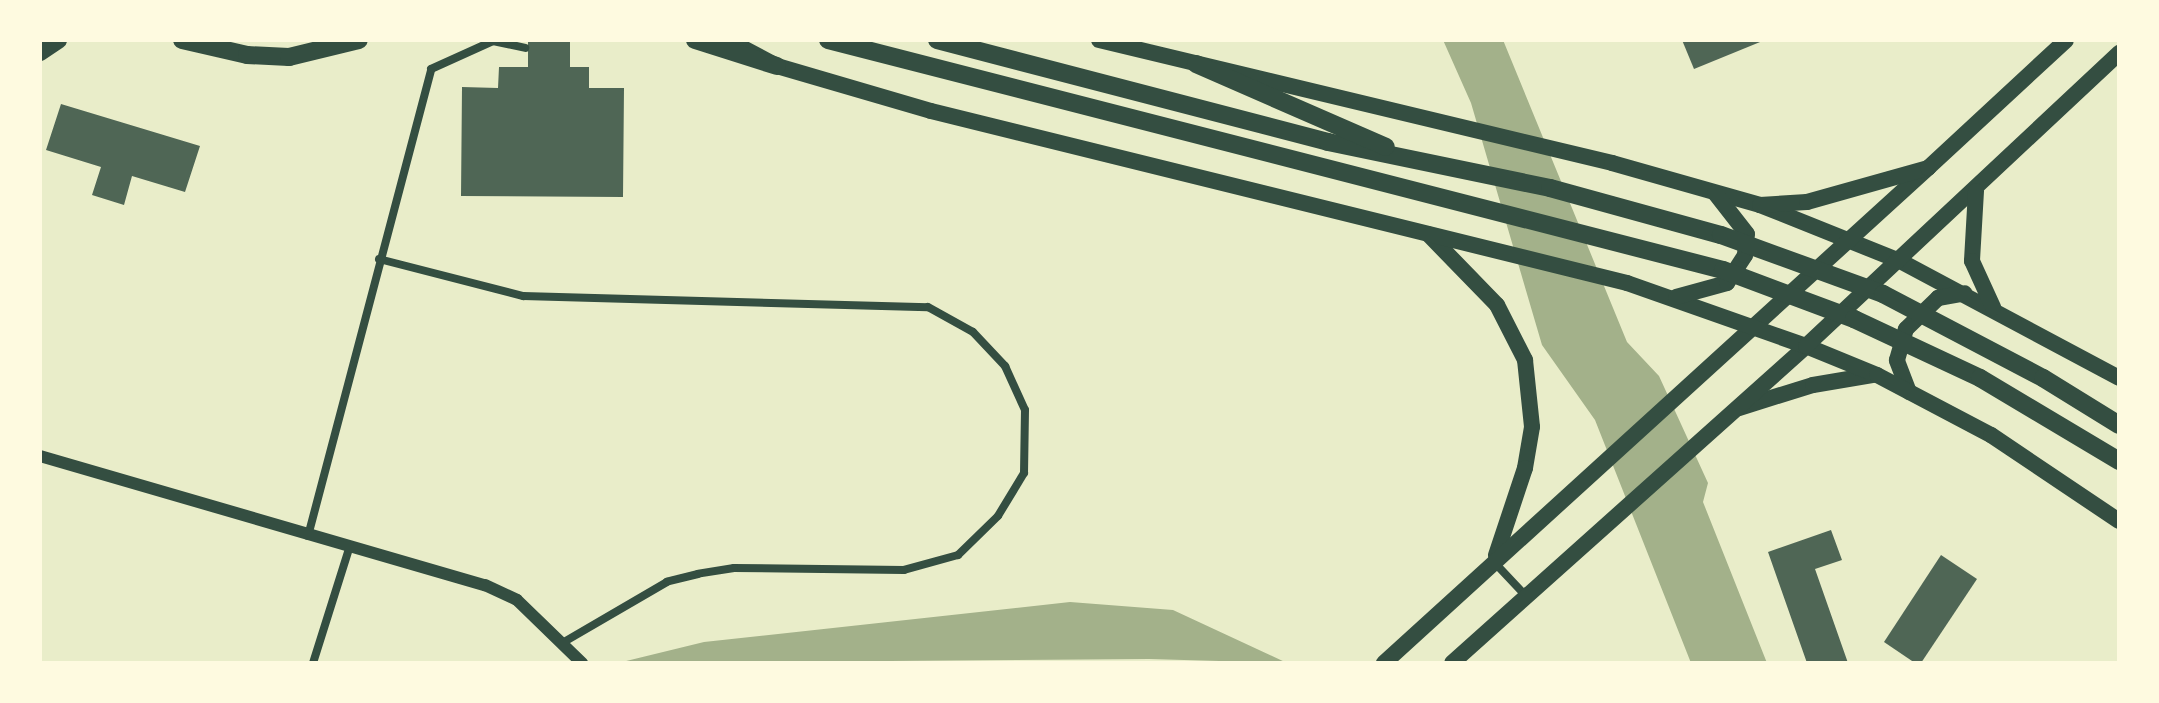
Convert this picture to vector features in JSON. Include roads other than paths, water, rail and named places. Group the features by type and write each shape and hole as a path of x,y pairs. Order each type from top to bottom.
{"highway":[{"path":"40,52 58,40"},
{"path":"182,40 247,55 289,57 359,40"},
{"path":"695,40 777,66"},
{"path":"828,40 1424,192 1753,280 1980,378 2119,461"},
{"path":"937,40 1422,162 1591,199 1766,250 1883,294 1998,353 2119,425"},
{"path":"1196,64 1422,162"}],"main road":[{"path":"728,40 777,66 1034,138 1627,283 1752,324 1877,375 1991,435 2119,521"},
{"path":"1099,40 1612,163 1760,205 1900,261 1967,293 2119,378"},
{"path":"1384,663 1752,324 1849,241 2057,43"},
{"path":"1452,663 1900,261 2119,53"},
{"path":"1760,205 1807,202 1928,168"},
{"path":"1671,298 1716,289 1727,283 1745,255 1747,234 1712,190"},
{"path":"1976,191 1972,261 1993,307"},
{"path":"1428,234 1497,305 1525,360 1532,427 1525,468 1493,562"},
{"path":"1909,392 1897,360 1906,329 1938,298 1967,293"},
{"path":"1731,411 1816,384 1877,375"}],"street":[{"path":"308,536 431,69 493,41 525,48"},
{"path":"379,259 523,296 928,307 973,332 1005,366 1025,410 1024,473 998,516 958,555 904,570 734,568 698,574 667,582 564,642"},
{"path":"40,456 492,589 517,600 564,642 582,663"},
{"path":"313,663 349,549"},
{"path":"1493,562 1526,596"}]}
